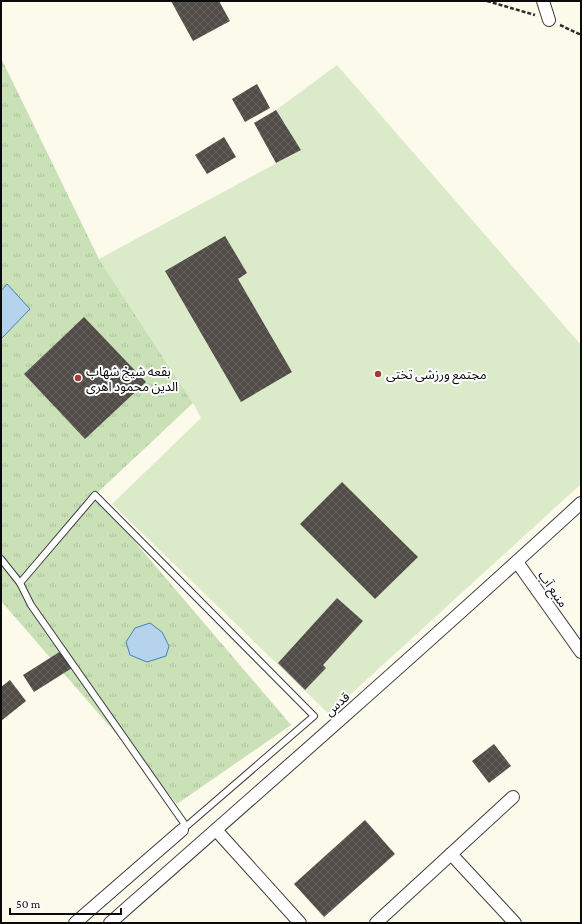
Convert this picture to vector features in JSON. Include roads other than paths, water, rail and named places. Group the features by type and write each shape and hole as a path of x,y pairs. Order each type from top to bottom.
{"street":[{"path":"543,1 550,20"},
{"name":"قدس","path":"110,923 517,562 581,503"},
{"name":"منبع آب","path":"517,562 581,652"},
{"path":"376,923 513,797"},
{"path":"75,923 184,828"},
{"path":"216,830 300,923"},
{"path":"451,854 515,923"}],"lane":[{"path":"1,559 20,583 31,605 184,828 314,716 95,495 20,583"}],"water":[{"path":"7,284 30,309 1,339 1,291"},
{"path":"150,623 162,632 169,646 166,656 147,662 130,655 126,642 135,628"}],"place":[{"name":"مجتمع ورزشی تختی","path":"378,374"},
{"name":"بقعه شیخ شهاب الدین محمود اهرى","path":"78,378"}]}
